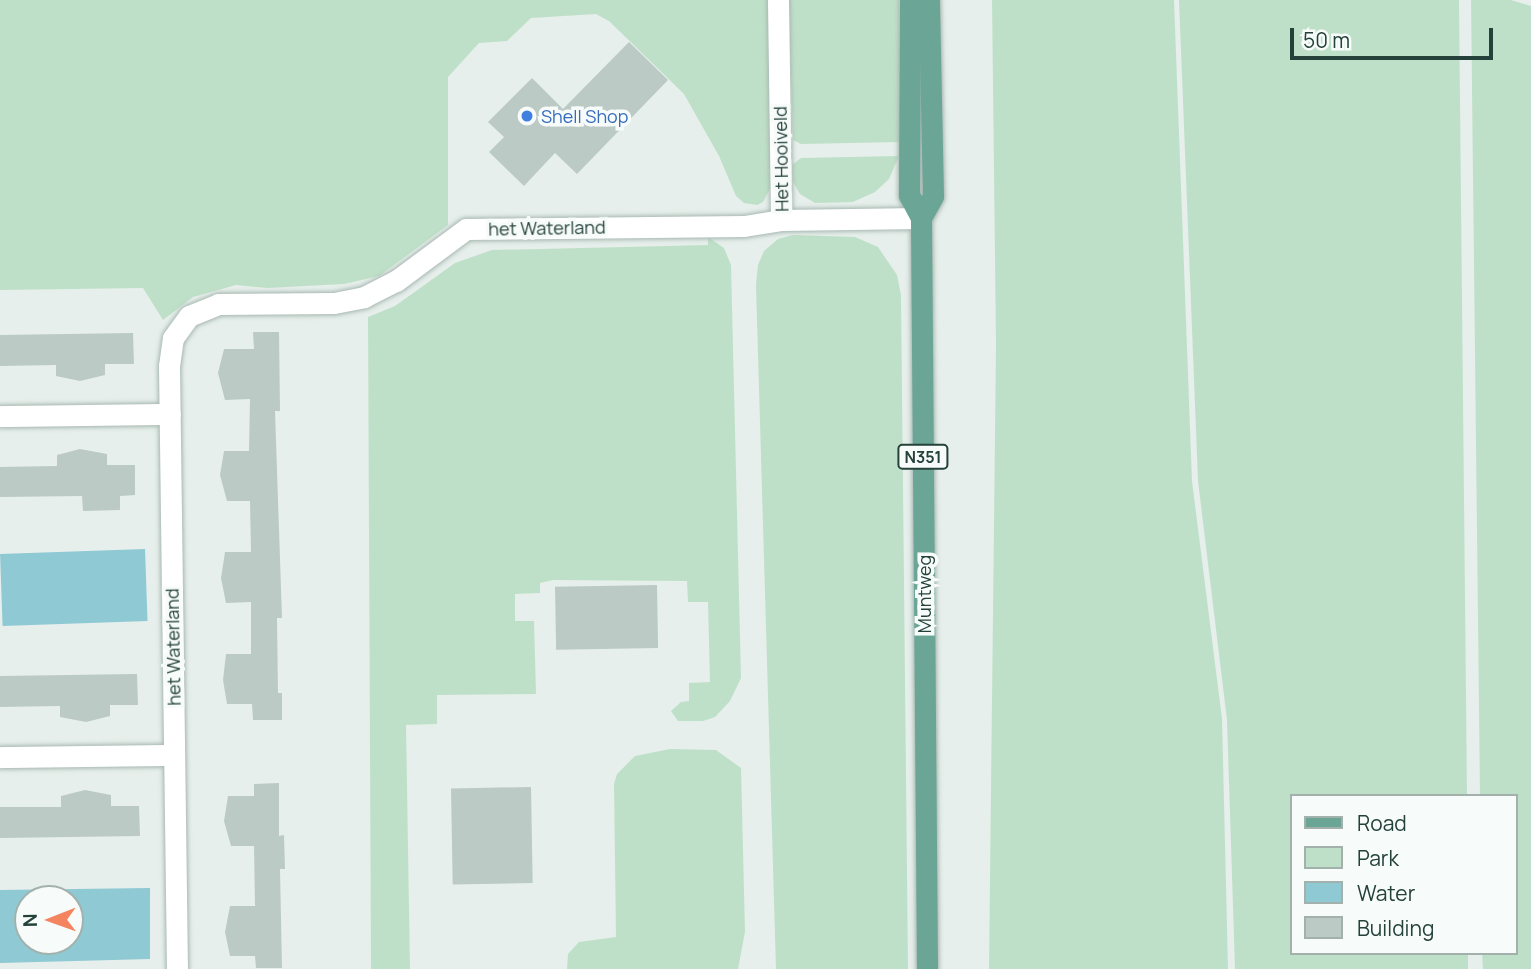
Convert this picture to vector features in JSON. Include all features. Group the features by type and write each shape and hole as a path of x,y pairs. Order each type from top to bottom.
{"main road":[{"name":"Muntweg","path":"910,0 909,195 921,218 926,969"},
{"name":"Muntweg","path":"921,218 933,196 929,0"}],"street":[{"name":"Het Hooiveld","path":"778,0 781,220 921,218"},
{"name":"het Waterland","path":"177,969 169,356 173,338 189,316 208,307 229,303 334,303 358,299 388,286 466,229 744,226 781,220"},
{"path":"0,416 170,414"},
{"path":"0,757 174,755"}],"green space":[{"path":"0,0 768,0 771,187 763,202 757,205 744,203 736,196 719,156 684,94 609,21 596,14 531,18 507,41 479,43 448,77 448,225 379,276 344,284 268,288 236,285 193,297 163,320 143,288 0,290"},
{"path":"789,0 899,0 899,142 801,144 793,140"},
{"path":"992,0 1174,0 1192,481 1222,719 1228,969 989,969 996,344"},
{"path":"1179,0 1459,0 1467,794 1290,794 1290,955 1468,955 1468,969 1235,969 1227,720 1198,481"},
{"path":"1471,0 1511,0 1531,6 1531,969 1483,969 1482,955 1517,955 1517,794 1480,794"},
{"path":"899,156 889,179 875,192 853,202 815,203 800,194 793,182 792,165 801,158"},
{"path":"793,235 855,237 878,247 897,275 901,295 908,969 776,969 756,285 758,265 764,251 778,239"},
{"path":"708,237 724,248 731,265 741,678 730,701 715,717 703,721 678,721 671,711 681,702 689,701 689,683 710,682 708,602 688,602 687,581 553,580 540,583 540,593 515,594 515,621 534,621 536,694 437,695 437,724 406,725 410,969 371,969 368,317 395,306 455,263 492,250 708,245"},
{"path":"670,749 716,750 741,768 745,932 738,969 567,969 568,954 579,942 616,937 614,784 617,774 635,756"}],"water":[{"path":"145,549 148,621 3,626 0,554"},
{"path":"150,888 150,959 0,963 0,890 14,890 14,955 84,955 84,889"}],"building":[{"path":"629,42 668,80 577,174 555,153 524,186 489,152 504,137 488,122 532,78 563,109"},
{"path":"253,332 279,332 280,411 275,411 282,618 277,618 278,693 282,693 282,720 253,720 252,704 227,704 223,680 226,654 251,654 251,602 226,603 221,578 225,552 251,552 250,501 227,501 220,475 224,451 249,451 250,399 225,400 218,373 224,349 254,349"},
{"path":"133,333 134,364 105,364 105,375 80,381 56,376 56,365 0,366 0,335"},
{"path":"80,449 107,454 107,465 135,465 135,495 120,496 120,510 83,511 82,496 0,497 0,467 57,466 57,455"},
{"path":"657,585 658,648 556,650 555,587"},
{"path":"137,674 138,705 110,705 110,716 86,722 60,717 60,706 0,707 0,676"},
{"path":"279,783 279,836 284,835 285,869 280,869 282,968 256,968 255,956 230,956 225,932 230,906 255,906 254,846 231,846 224,821 228,796 254,796 254,784"},
{"path":"531,787 533,883 453,884 451,788"},
{"path":"85,790 111,795 111,806 139,806 140,836 0,838 0,807 61,807 61,796"}],"place":[{"name":"Shell Shop","path":"527,116"}]}
